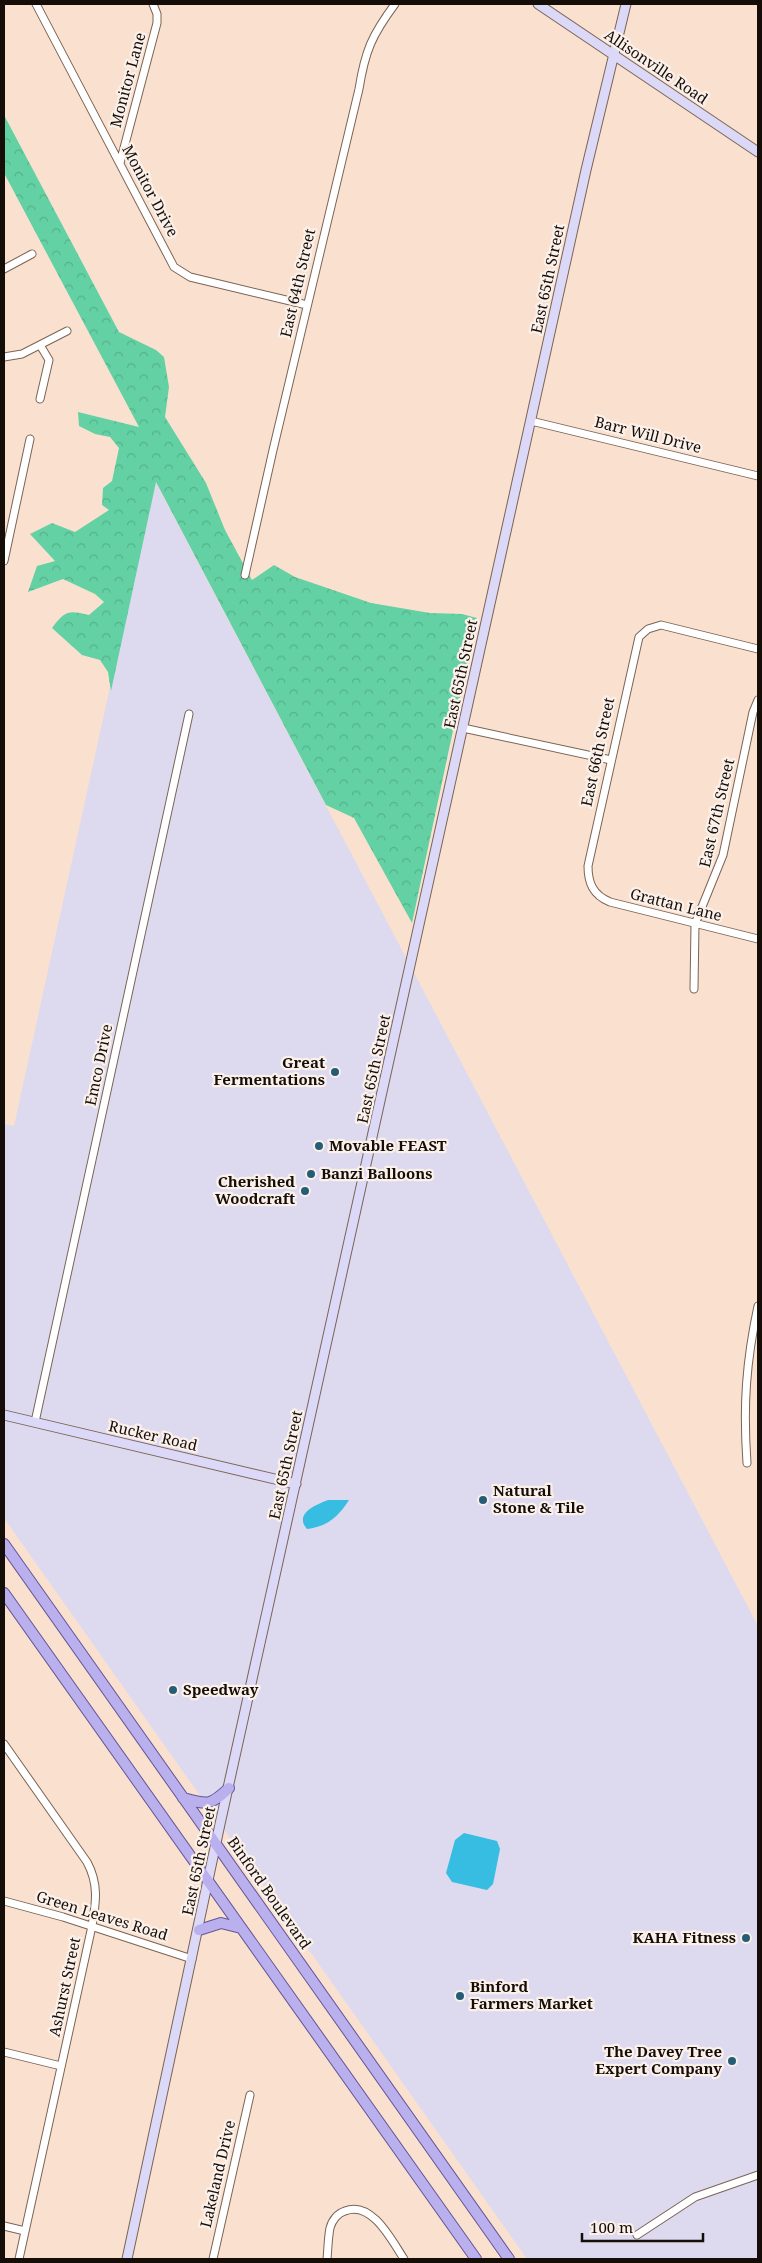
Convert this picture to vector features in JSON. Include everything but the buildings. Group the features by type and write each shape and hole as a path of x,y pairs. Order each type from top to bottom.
{"main road":[{"name":"Binford Boulevard","path":"4,1544 509,2259"},
{"path":"4,1593 476,2259"},
{"path":"183,1798 209,1804 229,1788"},
{"path":"198,1930 220,1923 241,1928"}],"street":[{"name":"Monitor Drive","path":"36,4 173,265 180,272 190,277 307,305"},
{"name":"Monitor Lane","path":"120,163 157,23 158,18 153,4"},
{"name":"East 64th Street","path":"246,575 307,305 359,89 364,58 375,34 395,4"},
{"name":"Allisonville Road","path":"538,4 758,152"},
{"name":"East 65th Street","path":"127,2259 216,1844 531,421 626,4"},
{"path":"4,268 32,254"},
{"path":"4,357 19,355 67,331"},
{"path":"40,345 49,360 40,399"},
{"name":"Barr Will Drive","path":"531,421 758,476"},
{"path":"4,561 30,439"},
{"name":"East 66th Street","path":"592,888 588,878 588,866 636,641 650,628 666,626 758,648"},
{"name":"East 67th Street","path":"694,990 695,924 723,855 753,712 758,700"},
{"name":"Emco Drive","path":"35,1422 189,714"},
{"path":"463,728 611,760"},
{"name":"Grattan Lane","path":"592,888 601,898 610,902 758,939"},
{"path":"747,1463 744,1392 758,1306"},
{"name":"Rucker Road","path":"4,1415 296,1484"},
{"name":"Ashurst Street","path":"4,1744 89,1865 97,1891 92,1926 19,2259"},
{"name":"Green Leaves Road","path":"4,1901 92,1926 192,1960"},
{"path":"4,2052 61,2066"},
{"name":"Lakeland Drive","path":"213,2259 250,2095"},
{"path":"637,2235 695,2197 758,2174"},
{"path":"327,2259 330,2228 338,2214 354,2209 370,2214 391,2239 404,2259"},
{"path":"4,2226 25,2231"}],"shaded area":[{"path":"155,481 758,1626 758,2259 527,2259 4,1518 4,1124 14,1126"}],"green space":[{"path":"4,115 119,332 156,350 164,357 169,387 165,417 206,483 225,530 252,580 274,565 295,577 371,603 430,613 462,614 477,618 412,923 354,818 326,805 156,482 111,691 108,672 100,660 82,655 52,628 60,618 68,613 77,612 89,615 104,602 95,594 63,579 28,592 37,566 55,561 30,534 52,523 75,532 109,510 102,505 103,488 112,481 119,448 110,437 95,434 79,426 78,412 139,427 4,173"}],"water":[{"path":"328,1500 349,1500 332,1520 321,1526 307,1529 303,1519 305,1515 312,1507"},
{"path":"464,1833 497,1841 500,1849 493,1884 487,1890 452,1882 446,1873 455,1840"}],"place":[{"name":"Great Fermentations","path":"335,1072"},
{"name":"Movable FEAST","path":"319,1146"},
{"name":"Banzi Balloons","path":"311,1174"},
{"name":"Cherished Woodcraft","path":"305,1191"},
{"name":"Natural Stone & Tile","path":"483,1500"},
{"name":"Speedway","path":"173,1690"},
{"name":"KAHA Fitness","path":"746,1938"},
{"name":"Binford Farmers Market","path":"460,1996"},
{"name":"The Davey Tree Expert Company","path":"732,2061"}]}
